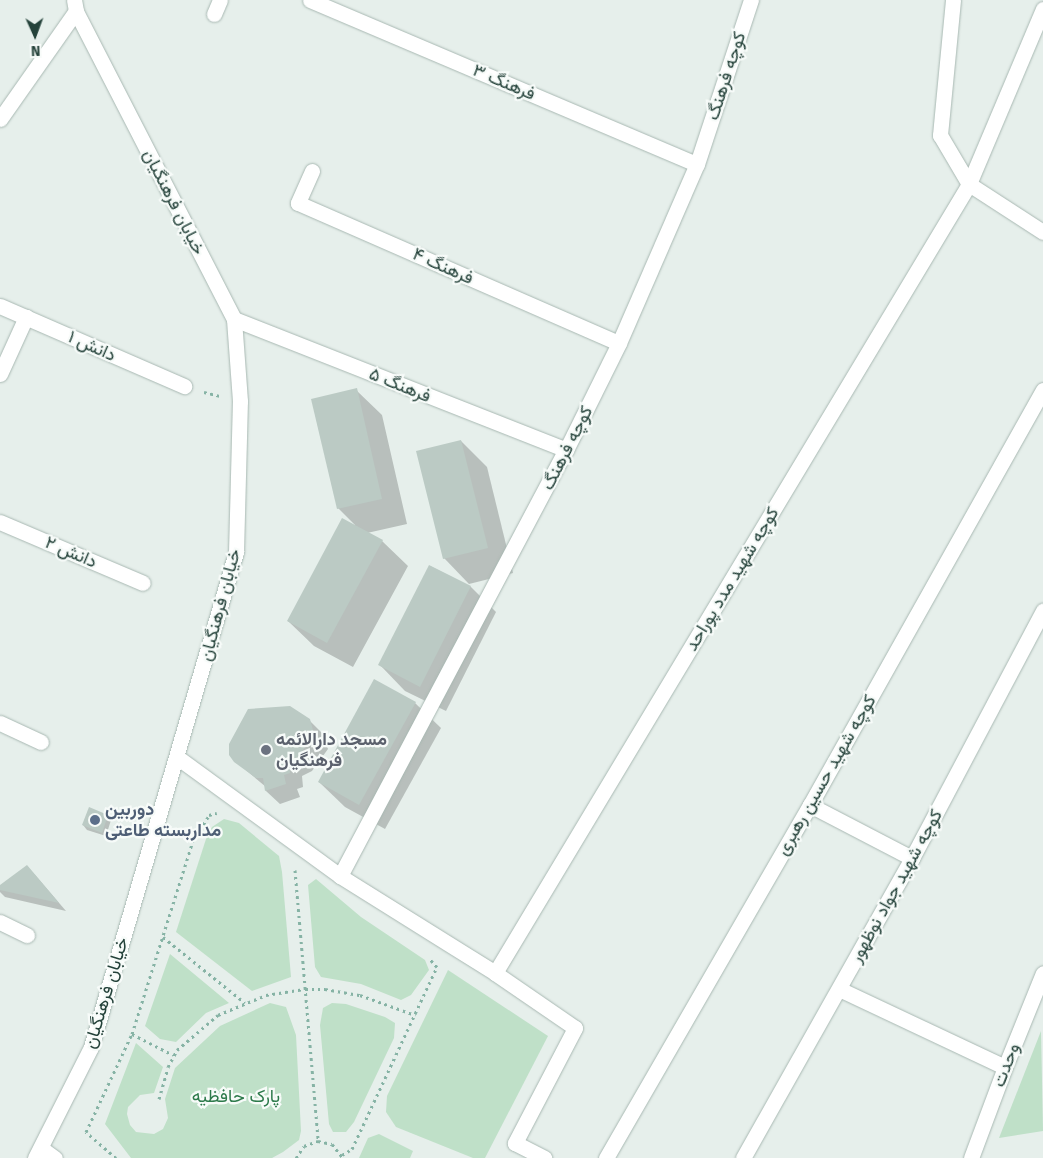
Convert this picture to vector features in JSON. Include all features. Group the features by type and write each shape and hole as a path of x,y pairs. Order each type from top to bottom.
{"street":[{"path":"214,14 220,0"},
{"name":"فرهنگ ۳","path":"310,0 698,164"},
{"name":"کوچه فرهنگ","path":"340,876 566,450 619,343 698,164 751,0"},
{"path":"952,0 940,135 969,184 1043,232"},
{"path":"0,119 75,6"},
{"name":"خیابان فرهنگیان","path":"38,1153 91,1047 236,552 240,401 234,319 75,6"},
{"name":"کوچه شهید مدد پوراحد","path":"495,973 969,184 1043,9"},
{"name":"فرهنگ ۴","path":"312,171 298,203 619,343"},
{"name":"دانش ۱","path":"0,306 184,386"},
{"path":"0,374 26,317"},
{"name":"فرهنگ ۵","path":"234,319 566,450"},
{"name":"کوچه شهید حسین رهبری","path":"606,1158 810,805 1043,390"},
{"name":"دانش ۲","path":"0,522 143,583"},
{"name":"کوچه شهید جواد نوظهور","path":"743,1158 912,858 1043,611"},
{"path":"0,722 41,742"},
{"path":"177,757 340,876 495,973 575,1028 515,1143 544,1158"},
{"path":"810,805 912,858"},
{"path":"0,922 27,935"},
{"name":"وحدت","path":"971,1158 1043,973"},
{"path":"839,989 1005,1067"},
{"path":"38,1153 55,1158"}],"path":[{"path":"184,386 240,401"},
{"path":"116,1158 86,1132 132,1034 193,841 209,815 224,811"},
{"path":"294,867 318,1141"},
{"path":"163,937 245,1003"},
{"path":"296,1158 304,1146 318,1141 332,1144 342,1156 352,1149 437,967 427,954"},
{"path":"159,1099 173,1055 218,1015 266,995 304,989 326,989 360,995 415,1015"},
{"path":"132,1034 173,1055"}],"green space":[{"path":"224,819 239,823 279,856 282,872 291,977 252,991 176,932 206,839 212,827"},
{"path":"316,879 361,917 425,960 429,970 411,995 401,1000 361,984 321,977 315,967 308,885"},
{"name":"پارک حافظیه","path":"170,954 229,1003 206,1013 176,1042 160,1039 145,1026"},
{"path":"448,970 548,1036 485,1158 473,1158 396,1127 386,1112 387,1096"},
{"name":"پارک حافظیه","path":"270,1003 286,1007 296,1035 301,1131 299,1140 272,1158 131,1158 105,1124 136,1043 163,1067 154,1093 140,1095 128,1107 127,1114 130,1125 136,1132 154,1134 163,1129 168,1118 165,1099 175,1068 220,1026"},
{"name":"پارک حافظیه","path":"332,1003 346,1004 385,1017 395,1023 394,1038 354,1122 346,1132 333,1132 329,1124 320,1025 323,1008"},
{"path":"1041,1031 1043,1131 999,1138"},
{"path":"379,1134 413,1151 410,1158 359,1158 368,1138"}],"building":[{"path":"357,388 382,499 337,509 311,399"},
{"path":"461,440 488,548 443,559 416,451"},
{"path":"342,518 383,540 327,643 287,621"},
{"path":"429,565 471,586 420,687 378,665"},
{"path":"374,679 416,702 359,805 318,782"},
{"name":"مسجد دارالائمه فرهنگیان","path":"290,706 310,719 314,734 298,757 289,762 290,773 284,775 286,784 265,791 263,778 256,778 234,762 229,755 229,744 248,709"},
{"name":"دوربین مداربسته طاعتی","path":"89,807 108,815 102,833 82,825"},
{"path":"27,865 59,903 0,890 0,885"}],"place":[{"name":"مسجد دارالائمه فرهنگیان","path":"266,750"},
{"name":"دوربین مداربسته طاعتی","path":"95,820"}]}
